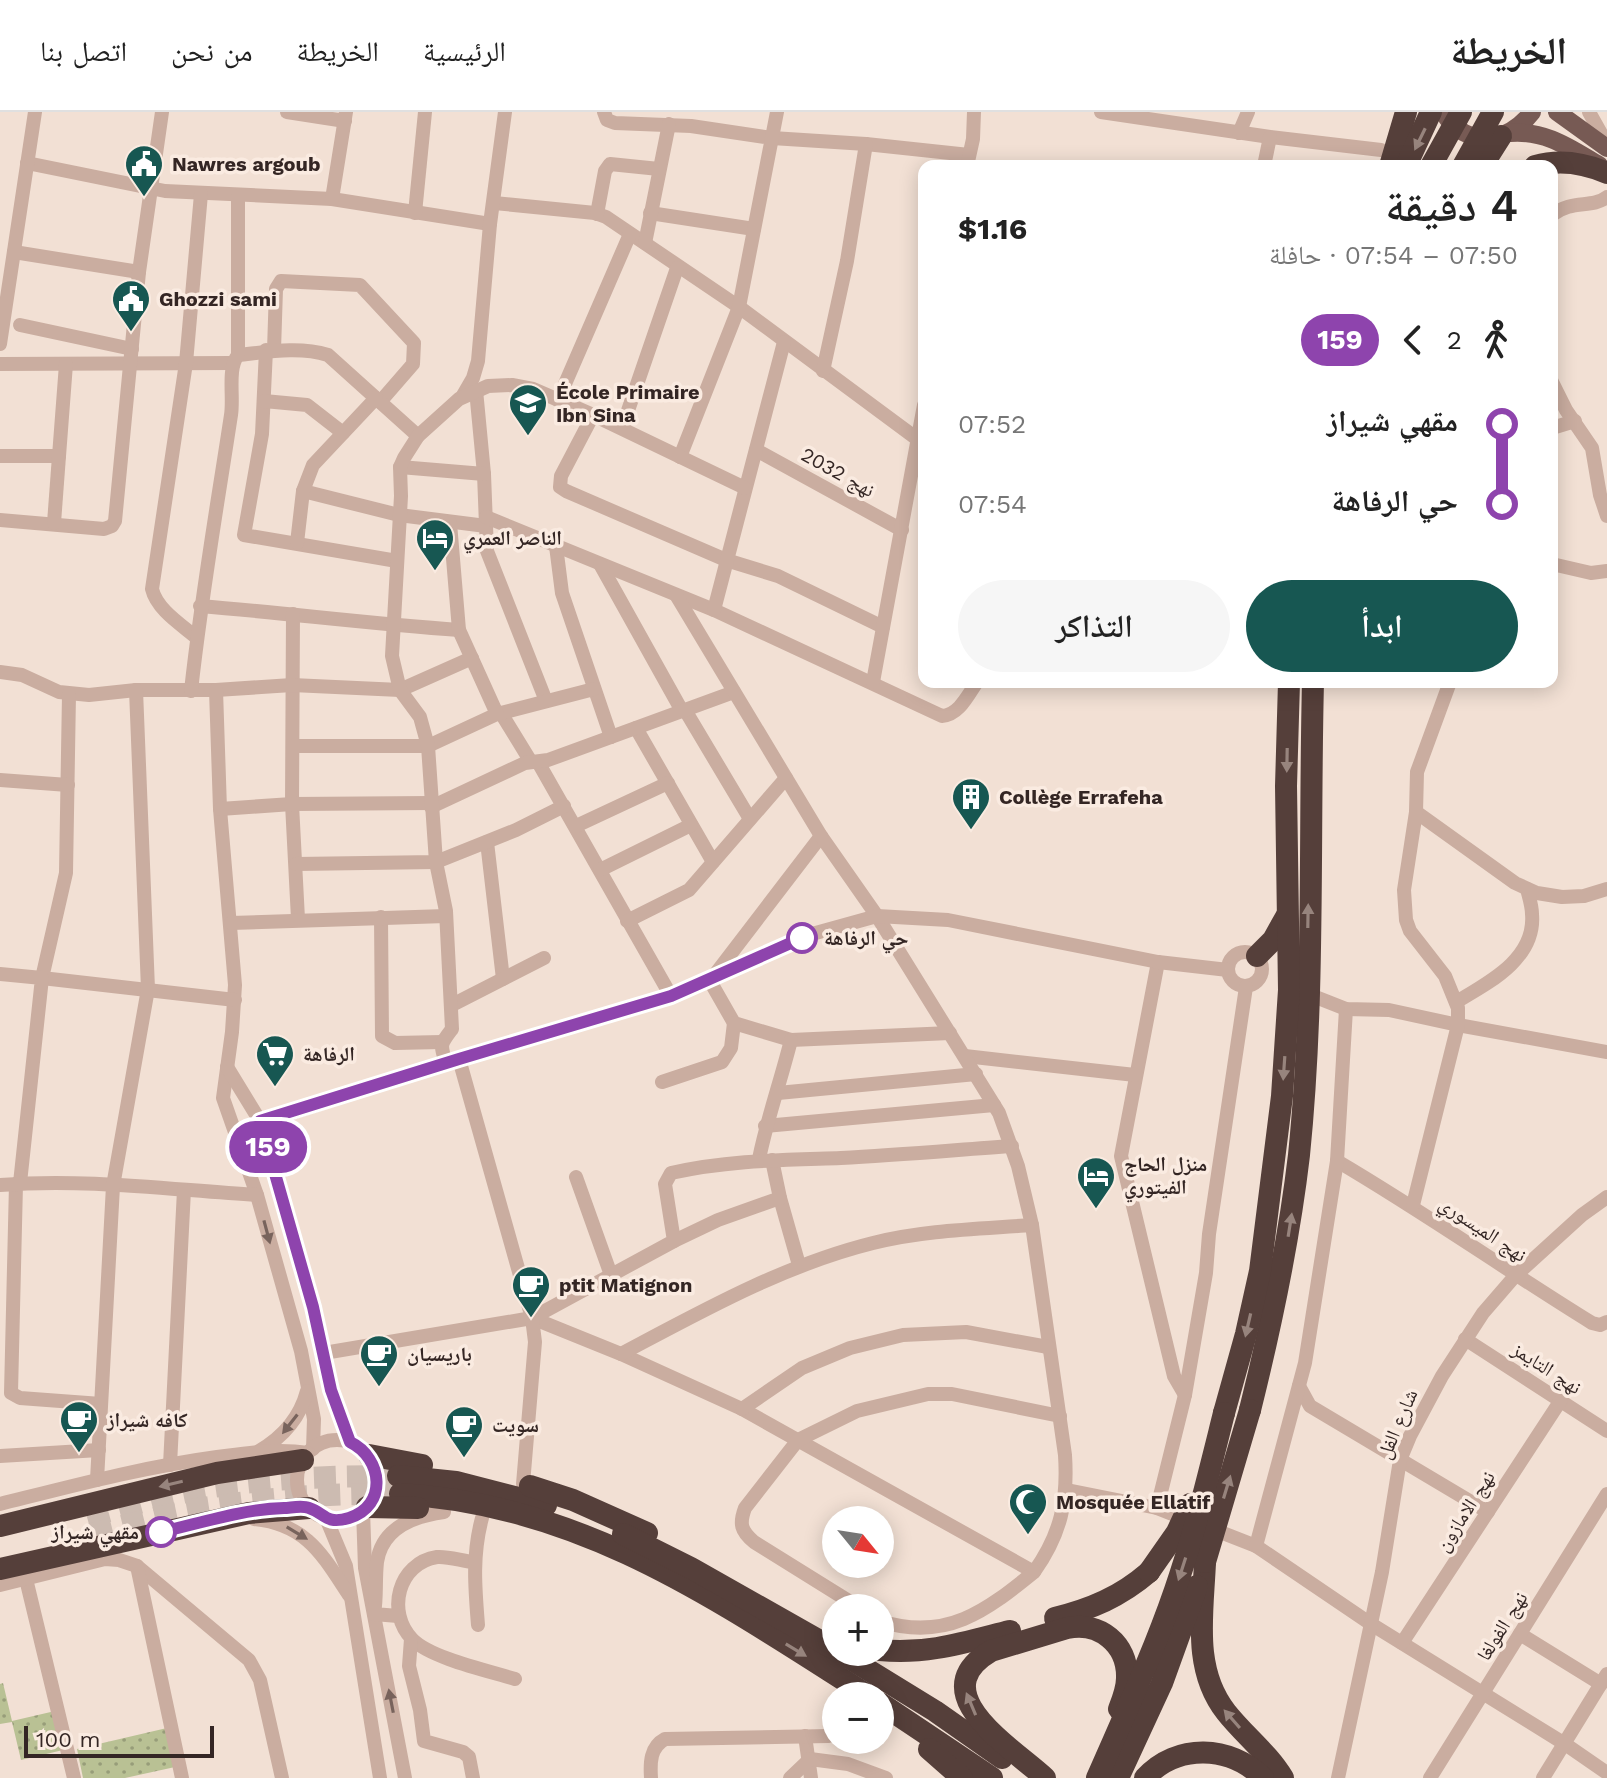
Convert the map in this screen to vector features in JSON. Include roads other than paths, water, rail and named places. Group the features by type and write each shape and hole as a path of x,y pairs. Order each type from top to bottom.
{"highway":[{"path":"1386,158 1406,112"},
{"path":"1409,160 1431,112"},
{"path":"1434,160 1461,112"},
{"path":"1466,160 1493,112"},
{"path":"1487,160 1506,135"},
{"path":"1558,162 1607,171"},
{"path":"1097,1778 1143,1674 1175,1589 1202,1502 1246,1334 1269,1213 1282,1096 1289,990 1286,786 1289,688"},
{"path":"1118,1778 1177,1643 1205,1562 1250,1410 1272,1320 1291,1214 1304,1091 1313,688"},
{"path":"1257,956 1280,931 1289,910"},
{"path":"894,1651 938,1650 1073,1614 1114,1598 1149,1572 1169,1546 1185,1517 1224,1413"},
{"path":"359,1449 395,1462 472,1472 573,1500 634,1526 671,1548 691,1568"},
{"path":"0,1526 308,1454"},
{"path":"822,1642 655,1548 554,1507 456,1482 399,1485 551,1522 649,1563 846,1682"},
{"path":"365,1509 399,1506 482,1518 539,1532 604,1555 730,1610"},
{"path":"0,1569 264,1510 318,1513"},
{"path":"0,1539 89,1525 0,1557"},
{"path":"1205,1562 1202,1642 1208,1680 1227,1714 1269,1758 1283,1778"},
{"path":"723,1586 770,1603 822,1628"},
{"path":"1045,1778 976,1716 969,1707 966,1685 974,1664 991,1651 1076,1626 1095,1628 1112,1638 1123,1654 1127,1672 1126,1691 1097,1778"},
{"path":"862,1666 935,1711 1029,1778"},
{"path":"894,1713 992,1778"},
{"path":"894,1716 962,1778"},
{"path":"1136,1778 1145,1722"},
{"path":"1145,1778 1170,1759 1196,1752 1234,1758 1263,1778"}],"main road":[{"path":"1443,112 1459,130 1472,136 1524,132 1553,138 1607,171"},
{"path":"1506,135 1523,124 1532,112"},
{"path":"1557,112 1607,146"}],"street":[{"path":"0,344 35,112"},
{"path":"0,520 104,529 115,521 139,272 162,112"},
{"path":"287,112 346,116 332,199"},
{"path":"415,213 425,112"},
{"path":"462,398 478,361 490,224 505,112"},
{"path":"604,112 607,120 615,123 669,124 692,119 772,138 866,144 962,160"},
{"path":"680,457 739,307 777,112"},
{"path":"968,160 974,112"},
{"path":"1101,112 1162,116 1239,133 1386,158"},
{"path":"1239,133 1248,112"},
{"path":"1589,112 1607,146"},
{"path":"645,243 669,124"},
{"path":"1265,160 1270,137"},
{"path":"823,371 847,261 866,144"},
{"path":"27,163 152,188 201,194 332,199 490,224"},
{"path":"597,214 605,171 610,164 659,169"},
{"path":"197,638 165,610 152,589 186,363 201,194"},
{"path":"191,691 200,606 232,411 238,196"},
{"path":"1558,211 1563,207 1601,202 1607,197"},
{"path":"494,203 597,214 739,307 918,440"},
{"path":"650,213 754,229"},
{"path":"558,400 630,234"},
{"path":"14,252 139,272"},
{"path":"622,428 677,268"},
{"path":"297,543 303,491 313,465 413,364 414,343 360,285 281,281 276,289 262,434 244,535 397,561"},
{"path":"20,325 132,356 186,363 235,359 270,350 319,352 328,355 418,436"},
{"path":"714,610 784,342"},
{"path":"0,364 66,364 132,356"},
{"path":"54,523 66,364"},
{"path":"442,1042 452,1029 452,1005 443,887 436,862 428,746 420,717 400,690 393,667 400,467 418,436 462,398 476,390 500,385 521,386 622,428 745,488"},
{"path":"476,390 490,560 546,701"},
{"path":"1558,394 1592,448 1607,516"},
{"path":"264,401 307,405 343,433"},
{"path":"593,415 561,476 560,487 726,560 778,576 883,627"},
{"path":"1558,426 1575,421"},
{"name":"نهج 2032","path":"756,450 902,530"},
{"path":"0,456 59,456"},
{"path":"873,682 918,456"},
{"path":"400,467 484,474"},
{"path":"303,491 399,515 450,523 486,522 556,546 714,610 946,716 958,709 973,688"},
{"path":"450,523 459,630 472,658 499,713 564,806 671,996"},
{"path":"556,546 562,593 611,737"},
{"path":"600,564 750,819"},
{"path":"1558,565 1591,573 1607,571"},
{"path":"676,595 821,836 877,916 994,1105 1012,1146 1032,1225 1060,1416 1067,1490 1055,1536 1034,1572 989,1608 938,1626 894,1624"},
{"path":"200,606 459,630"},
{"path":"293,614 292,804 298,919"},
{"path":"0,672 22,675 69,694 89,695 136,690 191,691 292,685 400,690 472,658"},
{"path":"1413,1205 1458,1025 1456,1002 1440,967 1415,940 1406,920 1404,890 1416,812 1417,772 1447,688"},
{"path":"293,746 428,746 499,713 594,689"},
{"path":"97,1480 113,1186 148,989 136,690"},
{"path":"216,690 220,809 235,1000 223,1098 257,1195 309,1387 314,1419 308,1454 298,1480 299,1490 318,1513 344,1558 380,1778"},
{"path":"220,809 292,804 431,805 534,762 734,692"},
{"path":"69,694 66,873 42,978 18,1183 11,1393 20,1398 101,1404"},
{"path":"636,728 713,862"},
{"path":"627,921 689,890 786,778"},
{"path":"0,780 68,785"},
{"path":"576,826 668,783"},
{"path":"296,864 436,862 564,806"},
{"path":"1416,812 1527,889 1546,896 1562,897 1584,896 1607,889"},
{"path":"600,870 691,825"},
{"path":"710,981 821,836"},
{"path":"487,842 503,979"},
{"path":"1456,1002 1514,963 1526,945 1532,915 1527,889"},
{"path":"231,923 446,916"},
{"path":"235,1131 671,996 812,934 877,916 948,920 1158,962 1228,970"},
{"path":"381,917 382,1036 395,1043 442,1042"},
{"path":"1245,951 1257,956 1261,961 1262,975 1258,981 1246,987 1233,982 1228,970 1232,957 1245,951"},
{"path":"452,1005 544,958"},
{"path":"1158,962 1151,1009 1121,1146 1122,1165 1174,1376 1185,1395"},
{"path":"0,974 235,1000"},
{"path":"662,1082 722,1062 731,1048 734,1023 710,981"},
{"path":"1157,1508 1185,1395 1206,1273 1209,1234 1246,987"},
{"path":"1308,994 1346,1009 1389,1010 1607,1052"},
{"path":"1256,1546 1305,1363 1337,1161 1346,1009"},
{"path":"734,1023 791,1040 950,1033"},
{"path":"791,1040 778,1093 765,1126 765,1160 780,1198 799,1265"},
{"path":"442,1042 453,1061 532,1318 535,1342 523,1484"},
{"path":"965,1056 1135,1075"},
{"path":"227,1067 260,1121 324,1353 336,1408 359,1449 374,1465 376,1487 365,1509 365,1568 405,1778"},
{"path":"778,1093 976,1074"},
{"path":"765,1126 994,1105"},
{"path":"674,1241 665,1184 668,1175 715,1163 1012,1146"},
{"name":"نهج الميسوري","path":"1337,1161 1413,1205 1515,1276 1592,1323 1600,1325 1607,1322"},
{"path":"576,1177 611,1275"},
{"path":"0,1185 113,1186 257,1195"},
{"path":"170,1465 184,1190"},
{"name":"شارع الفل","path":"1338,1778 1371,1624 1400,1460 1428,1399 1483,1313 1515,1276 1582,1215 1607,1197"},
{"path":"324,1353 532,1318 674,1241 718,1220 780,1198"},
{"path":"621,1354 799,1265 898,1237 1032,1225"},
{"path":"532,1318 742,1409 1034,1572"},
{"path":"742,1409 802,1368 850,1348 891,1337 922,1332 966,1332 1048,1347"},
{"name":"نهج التايمز","path":"1465,1339 1607,1431"},
{"path":"1299,1386 1310,1406 1488,1512"},
{"path":"258,1452 291,1425 309,1387"},
{"path":"838,1594 754,1542 740,1522 745,1508 798,1440 857,1411 928,1394 972,1397 1060,1416"},
{"name":"نهج الامازون","path":"1402,1643 1561,1400"},
{"path":"0,1504 170,1465 283,1450 308,1454 330,1441 359,1449"},
{"path":"0,1456 99,1450"},
{"path":"1067,1490 1157,1508 1256,1546 1371,1624 1607,1773"},
{"name":"نهج الفولغا","path":"1430,1778 1607,1494"},
{"path":"318,1513 346,1519 365,1509"},
{"path":"374,1614 377,1562 386,1539 410,1520 444,1512"},
{"path":"478,1625 473,1562 482,1518"},
{"path":"222,1519 267,1520 299,1534 320,1551 352,1599"},
{"path":"473,1562 438,1557 420,1563 406,1575 398,1594 398,1616 411,1639 429,1651 515,1679"},
{"path":"0,1585 105,1559 137,1566 249,1660 260,1680 282,1778"},
{"path":"137,1566 182,1778"},
{"path":"26,1579 74,1778"},
{"path":"374,1614 398,1616"},
{"path":"1520,1634 1604,1679 1543,1778"},
{"path":"411,1639 409,1666 424,1741 463,1752 469,1757 473,1778"},
{"path":"805,1736 811,1778"},
{"path":"651,1778 652,1755 658,1743 665,1739 822,1736"},
{"path":"790,1778 810,1759"},
{"path":"810,1759 848,1764 886,1778"}],"tunnel":[{"path":"87,1517 207,1488 302,1478 398,1476"},
{"path":"91,1534 240,1503 331,1495 400,1494"}],"place":[{"name":"Nawres argoub","path":"144,198"},
{"name":"Ghozzi sami","path":"131,333"},
{"name":"École Primaire Ibn Sina","path":"528,437"},
{"name":"الناصر العمري","path":"435,572"},
{"name":"Collège Errafeha","path":"971,831"},
{"name":"حي الرفاهة","path":"802,938"},
{"name":"الرفاهة","path":"275,1088"},
{"name":"منزل الحاج الفيتوري","path":"1096,1210"},
{"name":"ptit Matignon","path":"531,1319"},
{"name":"باريسيان","path":"379,1388"},
{"name":"کافه شيراز","path":"79,1454"},
{"name":"سويت","path":"464,1459"},
{"name":"مقهي شيراز","path":"161,1532"},
{"name":"Mosquée Ellatif","path":"1028,1536"}]}
